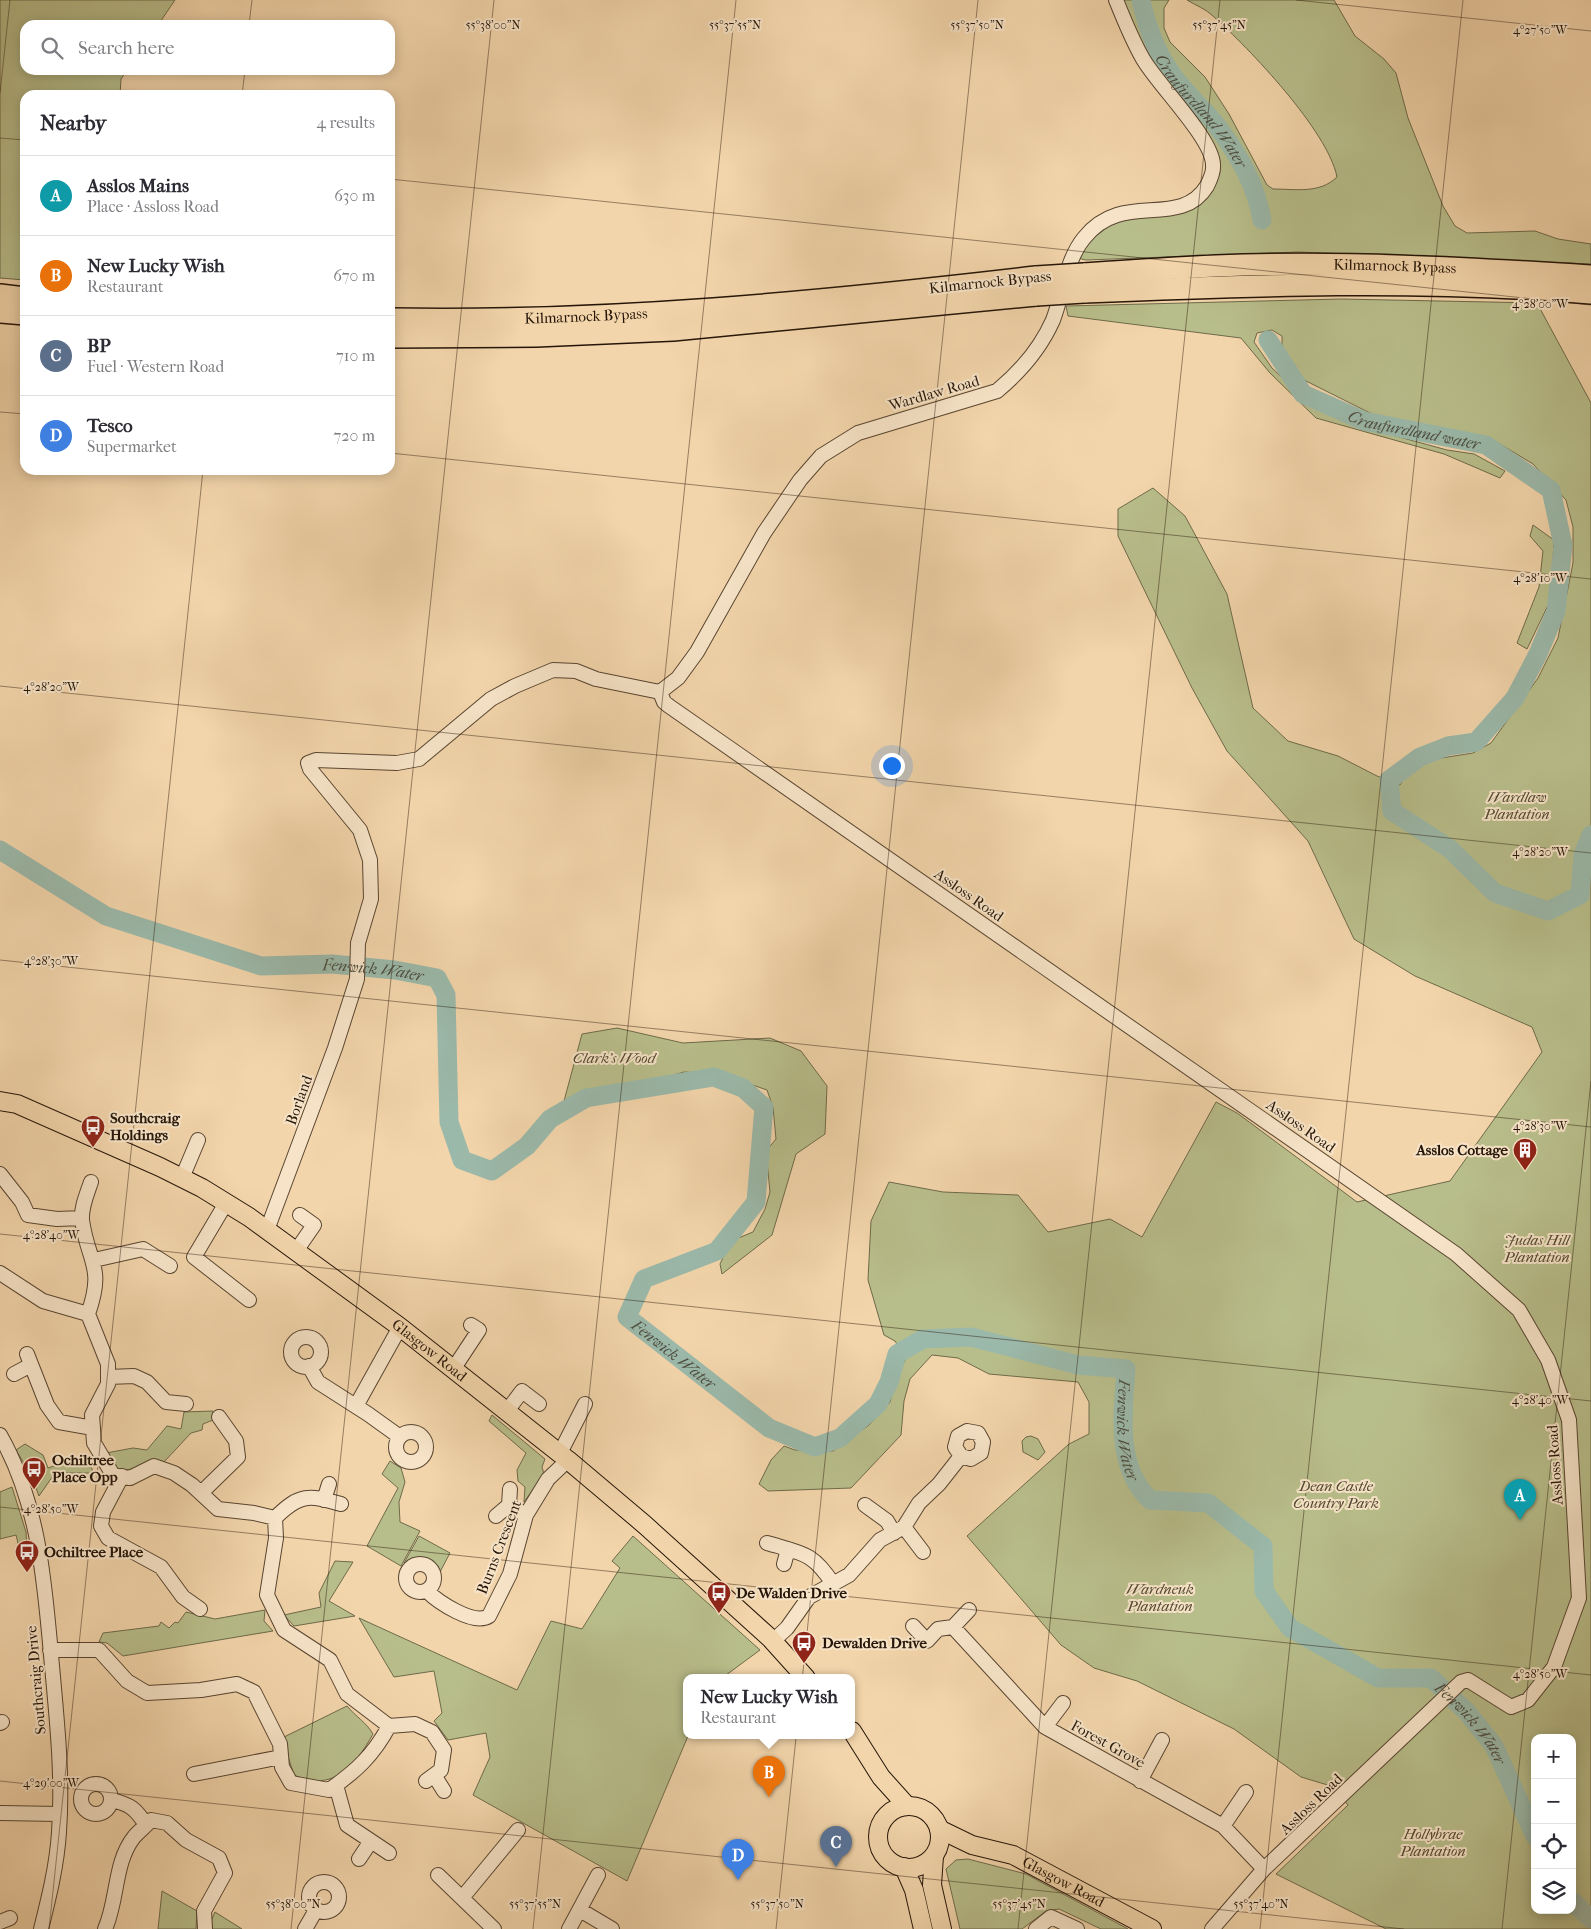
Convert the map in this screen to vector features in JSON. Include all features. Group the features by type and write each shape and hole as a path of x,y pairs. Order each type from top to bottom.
{"highway":[{"name":"Kilmarnock Bypass","path":"395,319 461,320 686,311 1084,283 1217,266 1304,265 1444,268 1591,276"},
{"name":"Kilmarnock Bypass","path":"1084,283 1349,284 1591,293"},
{"name":"Kilmarnock Bypass","path":"395,337 526,336 673,330 1036,286"},
{"path":"0,294 20,297"},
{"path":"0,312 20,314"}],"main road":[{"name":"Glasgow Road","path":"0,1101 17,1104 182,1178 226,1203 267,1230 400,1326 564,1457 645,1525 773,1641 802,1674"},
{"path":"855,1736 881,1777 907,1806"},
{"path":"881,1777 885,1818 878,1835 880,1845 892,1862 904,1867 923,1865 937,1844"},
{"path":"885,1818 899,1808 907,1806 916,1807 931,1815 937,1844 932,1885 942,1929"},
{"name":"Glasgow Road","path":"937,1844 972,1845 1013,1855 1152,1929"},
{"path":"904,1867 914,1890 923,1929"}],"street":[{"name":"Wardlaw Road","path":"660,692 678,678 697,652 764,533 812,465 832,448 858,433 997,391 1013,376 1040,343 1052,320 1075,252 1086,235 1102,222 1118,214 1184,206 1203,192 1212,174 1214,165 1205,138 1167,94 1143,59 1116,0"},
{"name":"Borland","path":"267,1230 335,1048 357,979 358,943 370,899 370,860 360,830 310,769 308,763 312,760 334,760 397,763 419,759 491,699 553,670 570,670 596,678 660,692"},
{"name":"Assloss Road","path":"660,692 664,702 669,706 1456,1254 1520,1310 1548,1360 1569,1420 1579,1598 1554,1667 1528,1700 1511,1707 1468,1680 1461,1682 1264,1869 1212,1929"},
{"path":"182,1178 198,1140"},
{"path":"0,1174 22,1202 28,1215 57,1219 82,1218"},
{"path":"91,1182 84,1203 82,1218 97,1271 96,1293 88,1314 108,1364 108,1384 92,1415 94,1443 113,1475 130,1478 154,1466 174,1473 201,1493 218,1510 254,1513 275,1518"},
{"path":"226,1203 194,1257 249,1300"},
{"path":"296,1251 314,1225 300,1215"},
{"path":"94,1260 142,1249 170,1266"},
{"path":"0,1273 42,1301 88,1314"},
{"path":"454,1368 480,1330 471,1325"},
{"path":"356,1406 400,1326"},
{"path":"14,1374 29,1360 47,1405 59,1422 93,1428"},
{"path":"309,1366 318,1382 356,1406 400,1438"},
{"path":"108,1377 134,1376 147,1382 166,1402 186,1404"},
{"path":"507,1411 522,1392 539,1404"},
{"name":"Burns Crescent","path":"427,1591 440,1603 477,1619 484,1619 489,1616 510,1574 526,1515 564,1457 585,1404"},
{"path":"201,1493 238,1457 236,1442 219,1417"},
{"name":"Southcraig Drive","path":"0,1435 22,1486 35,1525 50,1650 60,1774 60,1814 58,1851 41,1929"},
{"path":"773,1641 787,1628 809,1597 849,1575 880,1540 899,1530 919,1503 939,1484 961,1456"},
{"path":"122,1476 103,1512 101,1526 108,1538 161,1567 183,1597 200,1609"},
{"path":"324,1500 329,1484"},
{"path":"496,1516 508,1505 510,1489"},
{"path":"275,1518 296,1501 314,1497 341,1504"},
{"path":"508,1505 526,1515"},
{"path":"865,1505 899,1530 923,1552"},
{"path":"275,1518 276,1538 267,1596 284,1630 330,1660 347,1694 389,1726 415,1724 432,1732 444,1750 441,1770 430,1778 444,1791"},
{"path":"767,1543 804,1553 818,1562 833,1584"},
{"path":"784,1564 788,1549"},
{"path":"913,1626 927,1640 938,1629 953,1627 968,1610"},
{"name":"Forest Grove","path":"953,1627 1045,1727 1224,1826 1264,1869"},
{"path":"50,1650 99,1650 127,1681 147,1693 201,1690 237,1684 254,1692 280,1744 282,1767 291,1783 329,1790 358,1770 381,1741 389,1726"},
{"path":"1045,1727 1063,1703"},
{"path":"1140,1781 1162,1740"},
{"path":"194,1774 281,1757"},
{"path":"336,1785 347,1825 389,1853"},
{"path":"1224,1826 1246,1792"},
{"path":"111,1800 128,1804 137,1810 146,1825"},
{"path":"0,1813 60,1814"},
{"path":"105,1929 112,1914 120,1872 128,1848 134,1836 151,1820 167,1823 186,1840 219,1858 225,1873 204,1911 205,1929"},
{"path":"462,1898 518,1830"},
{"path":"359,1859 371,1841"},
{"path":"438,1875 494,1929"},
{"path":"569,1929 598,1876"},
{"path":"305,1929 316,1910"},
{"path":"580,1910 612,1929"},
{"path":"1036,1929 1051,1917 1078,1929"}],"green space":[{"path":"0,0 175,0 161,20 20,20 20,75 124,75 121,79 120,90 20,90 20,280 0,278"},
{"path":"1116,0 1169,0 1164,8 1164,28 1170,42 1205,77 1229,114 1267,185 1273,189 1298,190 1323,186 1337,177 1331,158 1319,137 1285,91 1246,48 1204,9 1187,0 1334,0 1355,36 1384,59 1396,73 1408,118 1443,206 1455,226 1467,233 1535,231 1558,239 1591,244 1591,264 1298,252 1086,260 1073,257 1102,222 1191,203 1214,165 1167,94"},
{"name":"Dean Castle Country Park","path":"1341,299 1537,303 1591,403 1591,1929 1386,1929 1276,1874 1348,1805 1331,1786 1301,1777 1234,1729 1137,1681 1094,1668 1061,1645 967,1536 1069,1444 1089,1434 1089,1402 1078,1382 989,1374 958,1358 932,1355 910,1379 904,1401 901,1435 851,1488 768,1491 759,1484 771,1460 784,1446 795,1450 833,1451 869,1425 890,1402 896,1379 906,1358 895,1341 884,1335 868,1280 871,1221 889,1182 943,1192 1018,1195 1048,1232 1110,1219 1142,1237 1216,1102 1237,1113 1357,1202 1450,1181 1542,1052 1532,1027 1415,976 1354,939 1308,841 1227,751 1192,688 1118,536 1118,509 1153,488 1185,516 1227,594 1253,708 1288,741 1338,756 1377,776 1400,785 1407,774 1435,759 1473,753 1491,743 1538,678 1558,638 1573,563 1573,527 1566,500 1533,464 1490,438 1382,419 1298,377 1282,348 1282,336 1272,330 1257,333 1254,342 1272,368 1313,407 1359,426 1447,450 1474,454 1505,471 1500,478 1444,454 1316,418 1270,373 1241,338 1068,316 1066,306"},
{"path":"1533,525 1554,540 1551,599 1527,649 1517,643 1539,587 1543,551 1530,536"},
{"name":"Clark's Wood","path":"617,1028 683,1043 770,1038 801,1051 827,1086 825,1134 796,1154 772,1235 722,1274 720,1264 731,1241 753,1232 765,1209 770,1192 766,1151 776,1139 773,1107 767,1090 721,1074 684,1072 638,1085 592,1089 564,1101 582,1034"},
{"path":"213,1411 213,1420 203,1424 202,1430 191,1433 164,1462 118,1471 106,1453 133,1448 147,1450 167,1426 181,1429 184,1412"},
{"path":"492,1415 545,1459 542,1467 544,1474 524,1502 525,1487 518,1481 517,1470 526,1453 489,1421"},
{"path":"1031,1436 1038,1439 1045,1452 1038,1460 1023,1452 1022,1441 1026,1437"},
{"path":"25,1444 43,1455 48,1468 85,1455 94,1473 55,1473 39,1496 31,1475 16,1450"},
{"path":"390,1461 401,1468 405,1482 399,1502 400,1522 420,1531 401,1566 367,1546 398,1488 382,1474"},
{"path":"12,1487 26,1532 28,1567 24,1568 16,1535 0,1539 0,1492"},
{"path":"419,1536 450,1553 440,1572 432,1563 419,1557 404,1563"},
{"path":"633,1536 760,1650 727,1674 683,1674 683,1739 687,1739 627,1881 473,1795 490,1757 486,1733 448,1740 434,1721 442,1713 434,1671 394,1677 359,1618 517,1690 551,1621 582,1629 620,1568 612,1561"},
{"path":"335,1561 353,1562 329,1601 355,1616 294,1626 284,1615 321,1607 319,1593"},
{"path":"265,1610 264,1621 273,1631 123,1656 107,1643 99,1642 103,1633 159,1626 161,1622 169,1628 175,1622 178,1623 186,1612 215,1619"},
{"path":"347,1706 373,1734 359,1756 350,1766 331,1778 320,1781 308,1780 294,1775 282,1738"},
{"path":"968,1859 1026,1874 1128,1929 1101,1929 1059,1909 1046,1911 1022,1929 960,1929 946,1869 956,1860"},
{"path":"162,1891 197,1911 196,1929 158,1929"},
{"path":"215,1912 242,1929 212,1929 211,1921"}],"waterway":[{"name":"Craufurdland Water","path":"1141,0 1146,20 1158,51 1168,69 1213,121 1237,155 1250,180 1262,220"},
{"name":"Craufurdland water","path":"1268,340 1303,394 1364,421 1486,445 1551,490 1563,545 1556,611 1538,654 1515,698 1476,742 1448,746 1420,757 1389,780 1392,811 1450,849 1495,893 1548,911 1580,895 1583,855 1591,835"},
{"name":"Fenwick Water","path":"0,850 106,916 261,966 332,964 395,970 437,978 446,995 449,1122 462,1160 492,1171 527,1146 550,1119 586,1098 714,1077 743,1088 764,1107 756,1202 717,1251 644,1279 627,1317 769,1428 815,1447 840,1438 878,1404 889,1382 897,1354 923,1339 971,1337 1078,1365 1126,1369 1123,1421 1126,1455 1131,1471 1139,1486 1150,1500 1208,1503 1263,1546 1264,1591 1290,1628 1378,1678 1431,1678 1467,1712 1494,1746 1531,1827"},
{"name":"Fenwick Water","path":"1576,1905 1591,1919"}],"place":[{"name":"Southcraig Holdings","path":"93,1148"},
{"name":"Asslos Cottage","path":"1525,1171"},
{"name":"Ochiltree Place Opp","path":"34,1490"},
{"name":"Asslos Mains","path":"1520,1520"},
{"name":"Ochiltree Place","path":"27,1573"},
{"name":"De Walden Drive","path":"719,1614"},
{"name":"Dewalden Drive","path":"804,1664"},
{"name":"New Lucky Wish","path":"769,1797"},
{"name":"BP","path":"836,1867"},
{"name":"Tesco","path":"738,1880"}],"park label":[{"name":"Wardlaw Plantation","path":"1517,806"},
{"name":"Judas Hill Plantation","path":"1537,1248"},
{"name":"Wardneuk Plantation","path":"1160,1598"},
{"name":"Hollybrae Plantation","path":"1433,1842"}]}
